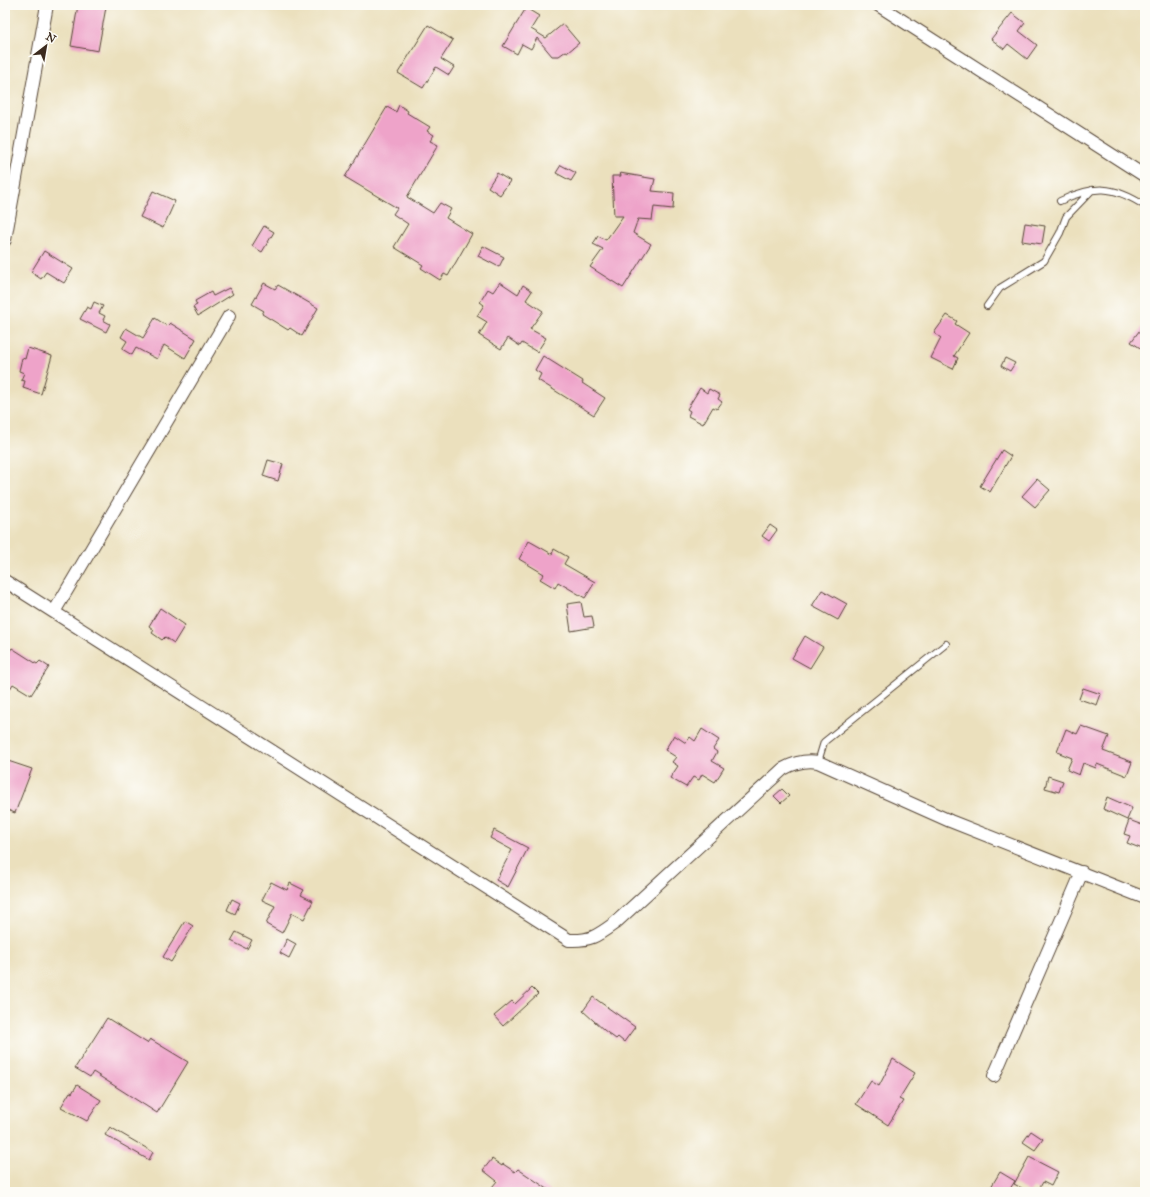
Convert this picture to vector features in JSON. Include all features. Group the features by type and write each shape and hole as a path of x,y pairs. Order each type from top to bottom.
{"street":[{"path":"5,240 47,5"},
{"path":"878,5 1145,176"},
{"path":"54,612 229,316"},
{"path":"5,581 569,940 585,941 597,936 614,923 783,769 805,761 818,762 950,821 1145,898"},
{"path":"994,1076 1082,872"}],"lane":[{"path":"986,306 1000,288 1044,261 1060,233 1066,217 1092,190"},
{"path":"1060,201 1076,193 1092,190 1117,191 1145,206"},
{"path":"818,762 824,742 946,644"}],"building":[{"path":"78,5 106,7 98,51 71,46"},
{"path":"526,8 539,16 531,29 546,38 563,24 579,43 568,52 566,51 559,56 552,56 537,38 531,49 522,44 517,54 503,46"},
{"path":"1012,13 1025,23 1019,31 1037,45 1027,59 1008,44 1004,49 991,39"},
{"path":"428,25 453,40 441,59 454,67 449,75 436,67 423,88 398,73"},
{"path":"399,105 408,111 407,113 430,127 427,131 434,135 430,141 438,145 407,197 433,213 440,203 451,209 446,218 472,234 448,276 444,274 440,280 421,268 423,265 394,247 408,224 393,214 397,208 345,177 387,107 396,112"},
{"path":"561,165 576,173 571,181 556,173"},
{"path":"497,173 510,181 500,195 488,187"},
{"path":"620,173 655,179 652,191 674,193 673,209 654,207 652,220 638,219 633,233 651,244 623,288 590,267 603,249 593,244 598,236 606,240 623,216 614,216 612,176 621,176"},
{"path":"153,191 175,201 163,228 140,217"},
{"path":"1025,223 1045,226 1042,244 1022,241"},
{"path":"264,226 274,232 262,252 252,246"},
{"path":"483,246 504,257 499,267 478,256"},
{"path":"44,251 73,269 64,283 46,272 41,279 31,272"},
{"path":"500,282 518,294 523,285 532,291 526,300 543,311 530,329 546,338 537,352 522,343 520,346 508,338 501,349 479,335 487,322 477,316 484,305 480,302 488,289 493,292"},
{"path":"264,283 275,289 278,285 318,308 302,336 290,328 288,330 262,314 264,311 252,304"},
{"path":"229,288 233,294 198,316 193,307 197,305 195,301 211,292 213,296"},
{"path":"94,302 103,306 99,313 105,316 103,320 110,324 106,332 80,319 87,307 91,309"},
{"path":"947,315 957,321 955,324 969,333 954,356 958,358 953,369 931,358 941,338 934,333"},
{"path":"155,318 167,326 170,323 196,339 185,358 164,345 157,359 136,348 132,355 122,349 127,341 121,337 126,328 143,338"},
{"path":"1145,323 1145,351 1131,342"},
{"path":"28,348 52,356 41,394 23,388 25,381 21,380 24,373 19,371 22,358 25,359"},
{"path":"543,356 583,381 582,383 605,398 594,415 538,380 541,374 535,370"},
{"path":"1005,358 1015,363 1010,371 1001,366"},
{"path":"700,388 707,393 709,389 720,395 718,399 722,402 717,409 713,407 703,424 688,416 690,411 687,409"},
{"path":"1002,450 1011,456 990,492 980,486"},
{"path":"268,460 283,464 278,481 263,476"},
{"path":"1037,479 1050,490 1035,507 1022,496"},
{"path":"770,525 777,530 769,541 762,536"},
{"path":"529,541 552,554 554,549 568,557 564,564 595,582 585,598 558,582 555,588 540,579 544,574 519,559"},
{"path":"822,590 847,604 838,620 812,606"},
{"path":"581,602 584,617 592,616 594,627 571,631 567,604"},
{"path":"160,608 185,625 174,643 165,637 162,640 152,633 154,630 149,626"},
{"path":"805,636 823,647 810,668 792,658"},
{"path":"12,648 37,664 40,661 49,667 31,695 13,684 5,697 5,650 9,652"},
{"path":"1083,688 1101,694 1097,705 1079,699"},
{"path":"1081,726 1109,736 1103,751 1132,762 1127,776 1097,764 1096,768 1083,763 1079,775 1067,770 1072,758 1057,752 1066,729 1077,734"},
{"path":"702,729 719,740 713,749 717,752 712,761 724,768 715,782 702,774 699,780 693,777 686,787 670,778 678,766 672,762 676,757 665,750 674,735 686,743 690,737 695,741"},
{"path":"5,760 32,769 15,813 5,809"},
{"path":"1048,776 1063,781 1059,792 1045,788"},
{"path":"782,789 789,796 781,803 774,796"},
{"path":"1107,797 1132,808 1127,820 1103,809"},
{"path":"1129,820 1145,826 1145,850 1127,843 1130,836 1124,834"},
{"path":"494,830 528,848 508,887 496,880 512,850 490,838"},
{"path":"271,882 287,890 290,883 304,890 301,895 313,901 304,919 292,913 282,933 266,924 275,906 262,900"},
{"path":"232,899 240,903 235,914 227,910"},
{"path":"185,921 193,926 171,962 163,957"},
{"path":"236,932 252,940 247,949 231,941"},
{"path":"287,939 296,944 289,958 280,953"},
{"path":"532,988 538,994 503,1026 494,1016 512,1001 515,1004"},
{"path":"593,997 635,1027 624,1042 618,1037 616,1039 604,1030 583,1011"},
{"path":"107,1018 147,1043 150,1039 188,1062 157,1113 93,1072 90,1077 75,1068"},
{"path":"893,1059 915,1073 899,1099 903,1101 888,1125 856,1104 871,1081 879,1086"},
{"path":"77,1085 101,1100 87,1121 61,1107 70,1092 72,1093"},
{"path":"110,1127 153,1152 149,1160 105,1135"},
{"path":"1031,1131 1043,1139 1035,1150 1023,1142"},
{"path":"1029,1157 1058,1172 1051,1186 1043,1182 1038,1191 1033,1188 1029,1192 1014,1184"},
{"path":"492,1159 515,1172 518,1169 552,1192 488,1192 497,1181 483,1170"},
{"path":"1000,1172 1015,1181 1008,1192 988,1192"}]}
